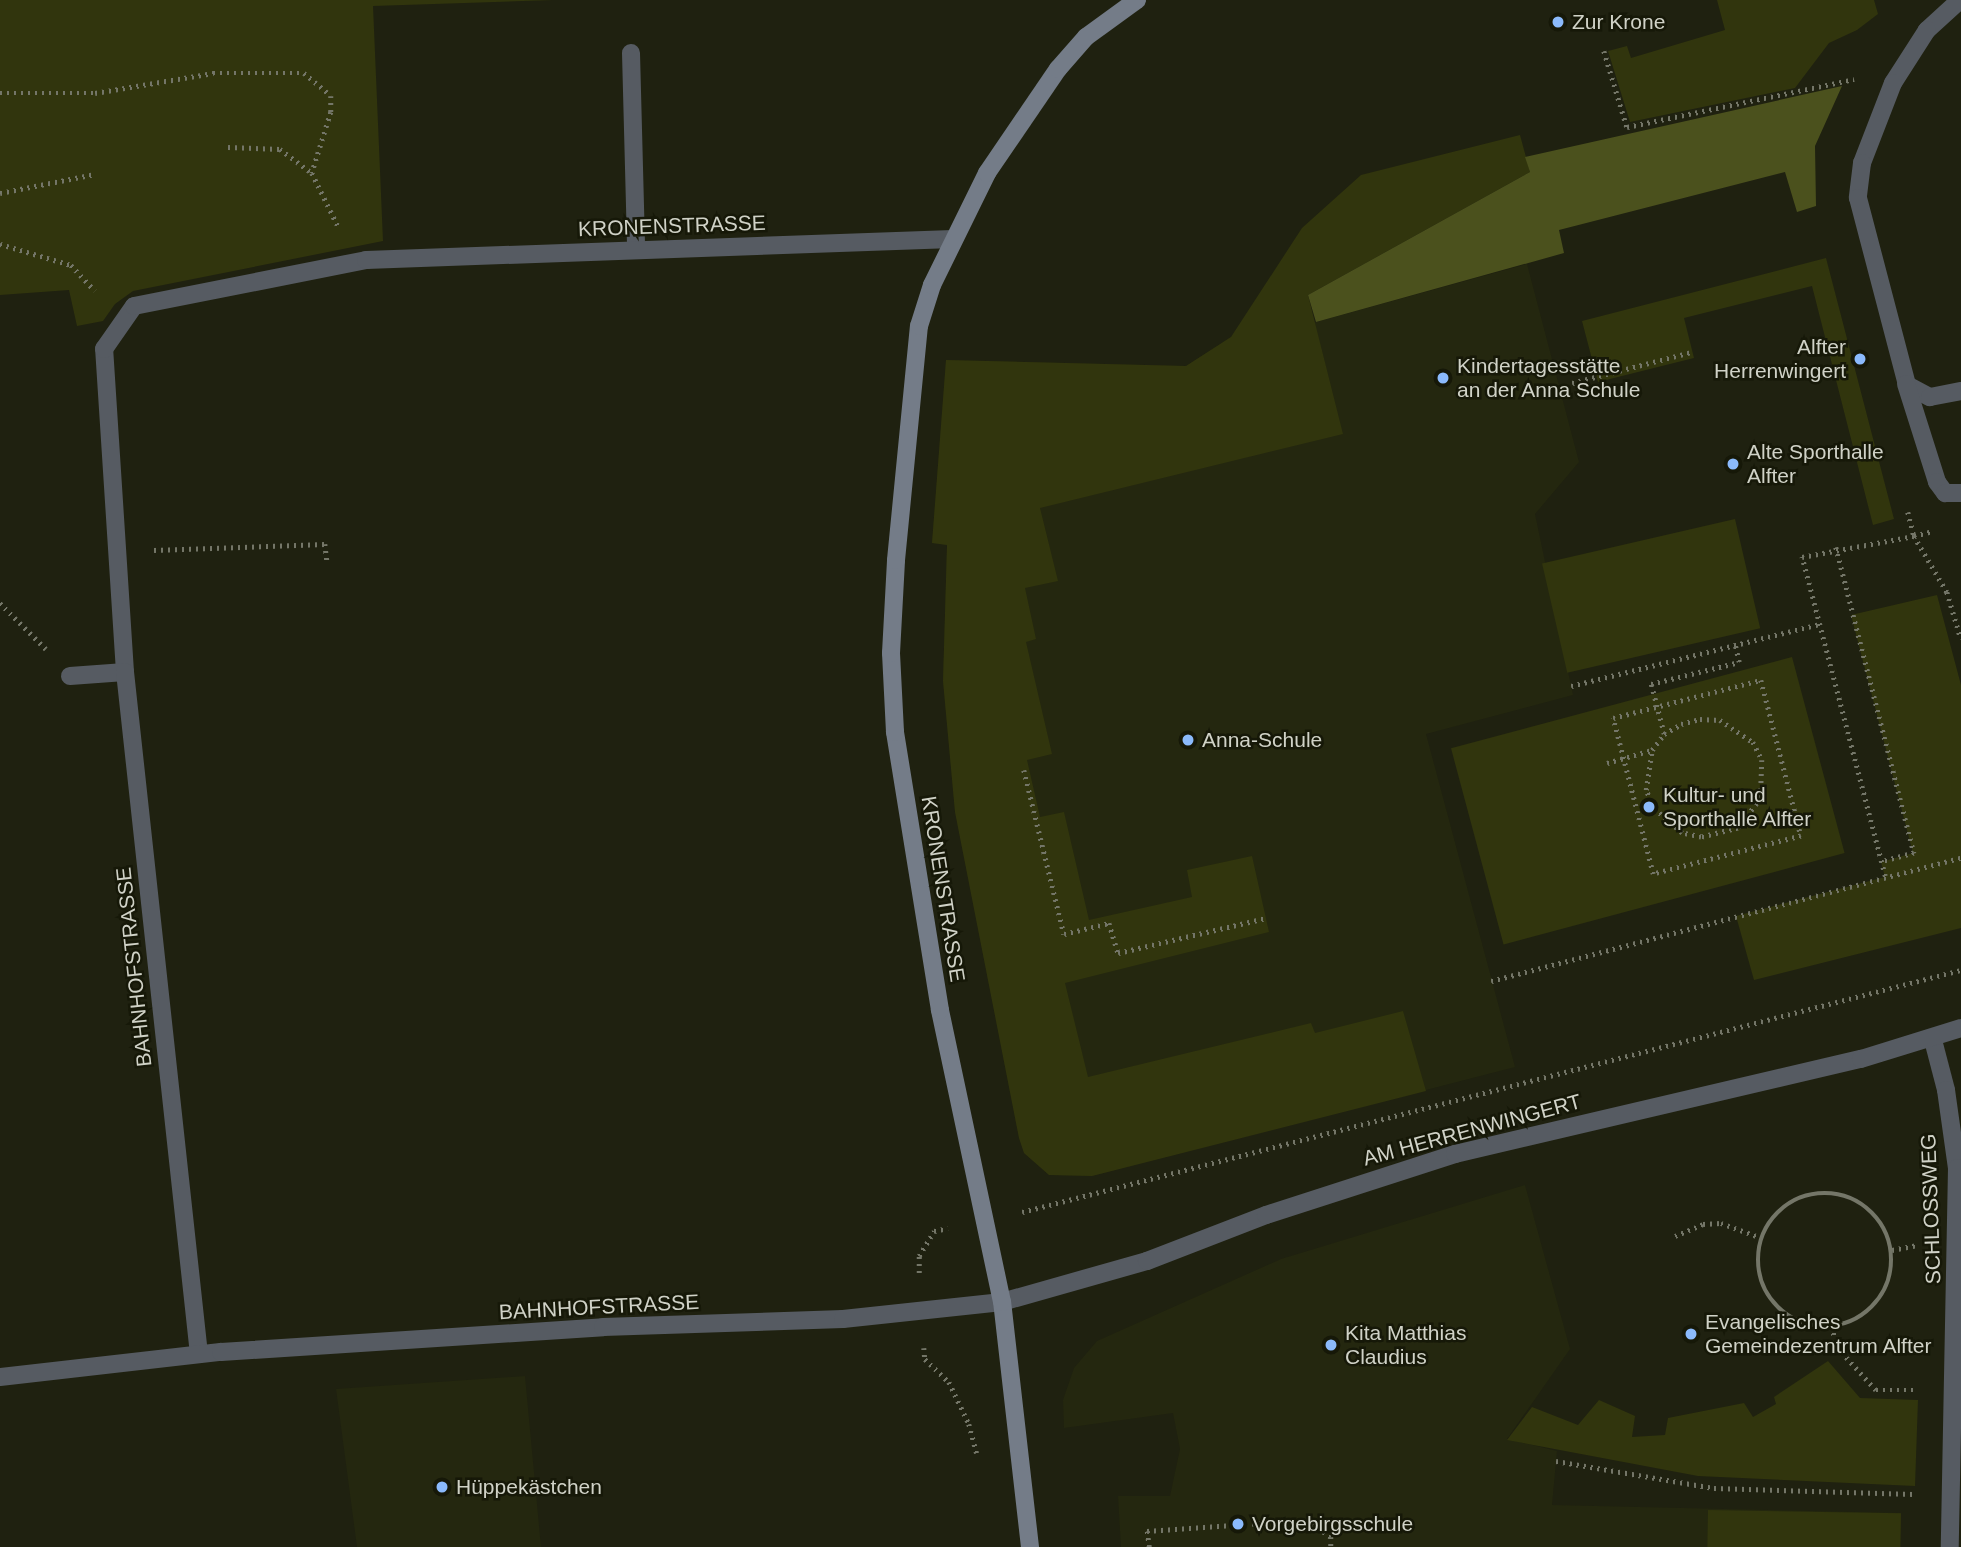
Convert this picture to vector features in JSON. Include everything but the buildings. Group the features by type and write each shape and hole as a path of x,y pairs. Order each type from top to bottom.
{"street":[{"name":"KRONENSTRASSE","path":"1030,1547 1002,1302 940,1010 891,693 896,560 919,326 953,239 987,173 1058,69 1086,37 1137,0"},
{"path":"1960,0 1927,30 1900,68 1876,122 1862,163 1858,198 1900,368 1937,482 1945,493 1961,493"},
{"path":"631,53 636,249"},
{"name":"KRONENSTRASSE","path":"119,327 134,306 366,260 953,239"},
{"name":"BAHNHOFSTRASSE","path":"119,327 104,349 115,551 125,672 199,1354"},
{"path":"1900,368 1907,385 1919,395 1961,391"},
{"path":"70,676 125,672"},
{"name":"AM HERRENWINGERT","path":"1002,1302 1147,1261 1279,1211 1455,1154 1933,1040 1961,1028"},
{"name":"SCHLOSSWEG","path":"1933,1040 1946,1090 1957,1168 1950,1547"},
{"name":"BAHNHOFSTRASSE","path":"0,1377 199,1354 603,1327 844,1319 1002,1302"}],"path":[{"path":"1604,51 1627,127 1900,68"},
{"path":"0,93 94,93 212,73 304,72 331,96 331,112 312,173"},
{"path":"228,147 280,149 312,173 333,221 366,260"},
{"path":"0,194 95,174"},
{"path":"0,244 71,265 89,281 119,327"},
{"path":"1572,383 1692,352"},
{"path":"1885,876 1802,557 1836,547 1914,536 1947,592 1961,639"},
{"path":"115,551 325,544 327,561"},
{"path":"1836,547 1913,853 1881,862"},
{"path":"0,603 70,676"},
{"path":"1572,686 1820,624"},
{"path":"1664,734 1651,684 1740,662 1735,644"},
{"path":"1761,680 1801,836 1653,874 1613,718 1657,707 1761,680"},
{"path":"1710,720 1738,729 1753,742 1765,779 1752,815 1738,828 1701,837 1665,822 1646,790 1652,750 1664,734 1681,724 1710,720"},
{"path":"1607,763 1652,750"},
{"path":"1024,770 1065,934 1109,923 1118,953 1266,918"},
{"path":"1491,981 1961,858"},
{"path":"1035,1209 1961,970"},
{"path":"1834,1193 1856,1200 1872,1213 1885,1230 1892,1251 1884,1292 1871,1310 1853,1321 1832,1326 1811,1325 1773,1303 1762,1283 1758,1261 1762,1238 1772,1218 1790,1202 1811,1194 1834,1193"},
{"path":"1675,1236 1703,1224 1721,1223 1762,1238"},
{"path":"919,1273 919,1256 934,1231 947,1228"},
{"path":"1832,1326 1837,1347 1876,1390 1954,1391"},
{"path":"925,1351 925,1359 949,1382 969,1424 978,1460"},
{"path":"1556,1461 1714,1488 1952,1495"},
{"path":"1149,1547 1147,1531 1306,1520 1331,1537 1331,1547"}],"shaded area":[{"path":"0,0 553,0 373,6 383,241 133,291 115,304 103,321 77,326 69,290 0,295"},
{"path":"1717,0 1874,0 1878,14 1857,30 1829,43 1795,88 1630,122 1608,51 1627,46 1631,58 1725,30"},
{"path":"1520,135 1530,172 1308,295 1343,434 1040,508 1058,581 1025,588 1036,639 1026,642 1052,754 1027,760 1040,817 1064,812 1089,920 1192,897 1187,870 1252,856 1269,932 1065,983 1088,1077 1311,1023 1315,1033 1403,1011 1426,1091 1092,1176 1049,1175 1024,1153 1019,1138 955,812 943,681 947,545 932,543 946,360 1186,366 1231,337 1302,228 1361,175"},
{"path":"1826,258 1894,519 1873,525 1812,286 1684,318 1694,358 1598,382 1582,321"},
{"name":"Anna-Schule","path":"1527,264 1579,462 1535,514 1573,695 1426,734 1515,1067 1092,1176 1049,1175 1024,1153 1019,1138 955,812 943,681 947,545 932,543 946,360 1186,366 1231,337 1316,322"},
{"path":"1735,519 1760,628 1567,673 1542,564"},
{"path":"1937,595 1961,685 1961,928 1754,980 1736,916 1885,877 1881,862 1913,853 1851,615"},
{"name":"Kultur- und Sporthalle Alfter","path":"1792,657 1845,853 1504,944 1451,748"},
{"name":"Kita Matthias Claudius","path":"1525,1185 1570,1349 1507,1439 1557,1451 1552,1505 1901,1513 1900,1547 1121,1547 1118,1496 1170,1496 1180,1449 1173,1413 1064,1428 1063,1400 1074,1368 1097,1341 1281,1259"},
{"path":"1828,1361 1860,1398 1918,1400 1915,1486 1698,1476 1507,1440 1532,1407 1578,1425 1599,1400 1635,1416 1632,1437 1665,1435 1668,1418 1744,1403 1753,1417 1776,1404 1774,1397"},
{"name":"Hüppekästchen","path":"525,1376 541,1547 357,1547 336,1389"},
{"path":"1708,1510 1901,1513 1900,1547 1707,1547"}],"green space":[{"path":"1842,86 1815,146 1816,206 1797,212 1785,172 1559,230 1564,253 1316,322 1308,295 1530,172 1525,157"}],"place":[{"name":"Zur Krone","path":"1558,22"},
{"name":"Alfter Herrenwingert","path":"1860,359"},
{"name":"Kindertagesstätte an der Anna Schule","path":"1443,378"},
{"name":"Alte Sporthalle Alfter","path":"1733,464"},
{"name":"Anna-Schule","path":"1188,740"},
{"name":"Kultur- und Sporthalle Alfter","path":"1649,807"},
{"name":"Evangelisches Gemeindezentrum Alfter","path":"1691,1334"},
{"name":"Kita Matthias Claudius","path":"1331,1345"},
{"name":"Hüppekästchen","path":"442,1487"},
{"name":"Vorgebirgsschule","path":"1238,1524"}]}
